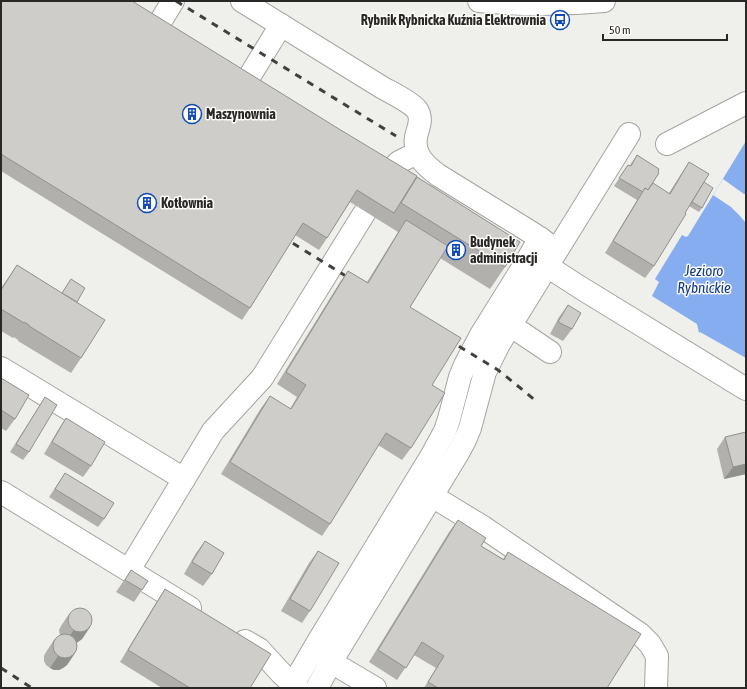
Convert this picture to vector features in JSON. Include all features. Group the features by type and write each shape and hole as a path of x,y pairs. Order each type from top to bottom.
{"street":[{"path":"154,32 173,1"},
{"path":"242,1 405,100 416,109 419,115 420,121 415,143 417,153 423,162 438,176 547,257 581,288 746,389"},
{"path":"479,1 546,5 578,4 604,1"},
{"path":"243,87 281,25"},
{"path":"668,144 746,103"},
{"path":"317,688 331,662 465,440 470,428 485,372 547,257 629,134"},
{"path":"129,570 213,431 262,378 391,170 399,162 417,153"},
{"path":"226,630 259,649 294,687 319,640 445,431 460,377 482,333 518,274 547,257"},
{"path":"518,274 547,257"},
{"path":"510,325 550,352"},
{"path":"1,368 184,479"},
{"path":"1,492 207,618"},
{"path":"432,496 483,527 640,634 650,644 657,656 656,688"},
{"path":"331,662 375,688"}],"water":[{"name":"Jezioro Rybnickie","path":"746,141 746,358 700,332 699,333 697,324 652,296 659,282 655,279 682,235 686,237 688,236"}],"pier":[{"path":"723,179 746,194 746,223 731,207 713,195"}],"building":[{"path":"1,1 132,1 417,176 394,213 357,190 327,238 303,223 250,308 1,154"},
{"path":"637,155 659,169 659,173 648,190 645,188 643,192 619,178 628,165 631,166"},
{"path":"689,162 709,174 654,266 613,241 645,188 648,190 653,183 670,194"},
{"path":"417,177 520,242 505,267 401,203"},
{"path":"704,182 713,188 702,208 692,202"},
{"path":"406,220 448,246 410,307 461,338 432,385 445,393 411,448 386,433 330,524 230,462 270,396 291,409 306,385 286,372 348,271 368,283"},
{"path":"17,265 105,320 81,358 1,309 1,290"},
{"path":"71,279 85,288 77,302 62,293"},
{"path":"568,305 581,313 572,329 558,322"},
{"path":"1,378 29,395 15,419 1,410"},
{"path":"45,397 57,405 29,452 16,444"},
{"path":"66,418 105,442 91,466 52,442"},
{"path":"746,432 746,464 733,467 725,437"},
{"path":"65,473 114,503 104,519 55,489"},
{"path":"458,520 486,538 481,546 504,560 508,552 641,634 607,688 438,688 428,682 444,656 422,642 406,668 378,650"},
{"path":"205,541 224,553 212,574 192,562"},
{"path":"318,551 339,563 310,611 290,599"},
{"path":"131,570 148,581 142,590 125,580"},
{"path":"165,589 271,654 250,688 190,688 128,650"},
{"path":"80,608 89,611 92,620 89,629 80,632 71,629 68,620 71,611"},
{"path":"65,634 74,637 77,646 74,655 65,658 56,655 53,646 56,637"}],"railway":[{"path":"176,1 396,136"},
{"path":"281,236 354,281"},
{"path":"447,339 498,370 536,401"},
{"path":"1,668 32,688"}],"place":[{"name":"Rybnik Rybnicka Kuźnia Elektrownia","path":"560,20"},
{"name":"Maszynownia","path":"192,114"},
{"name":"Kotłownia","path":"147,203"},
{"name":"Budynek administracji","path":"456,250"}]}
